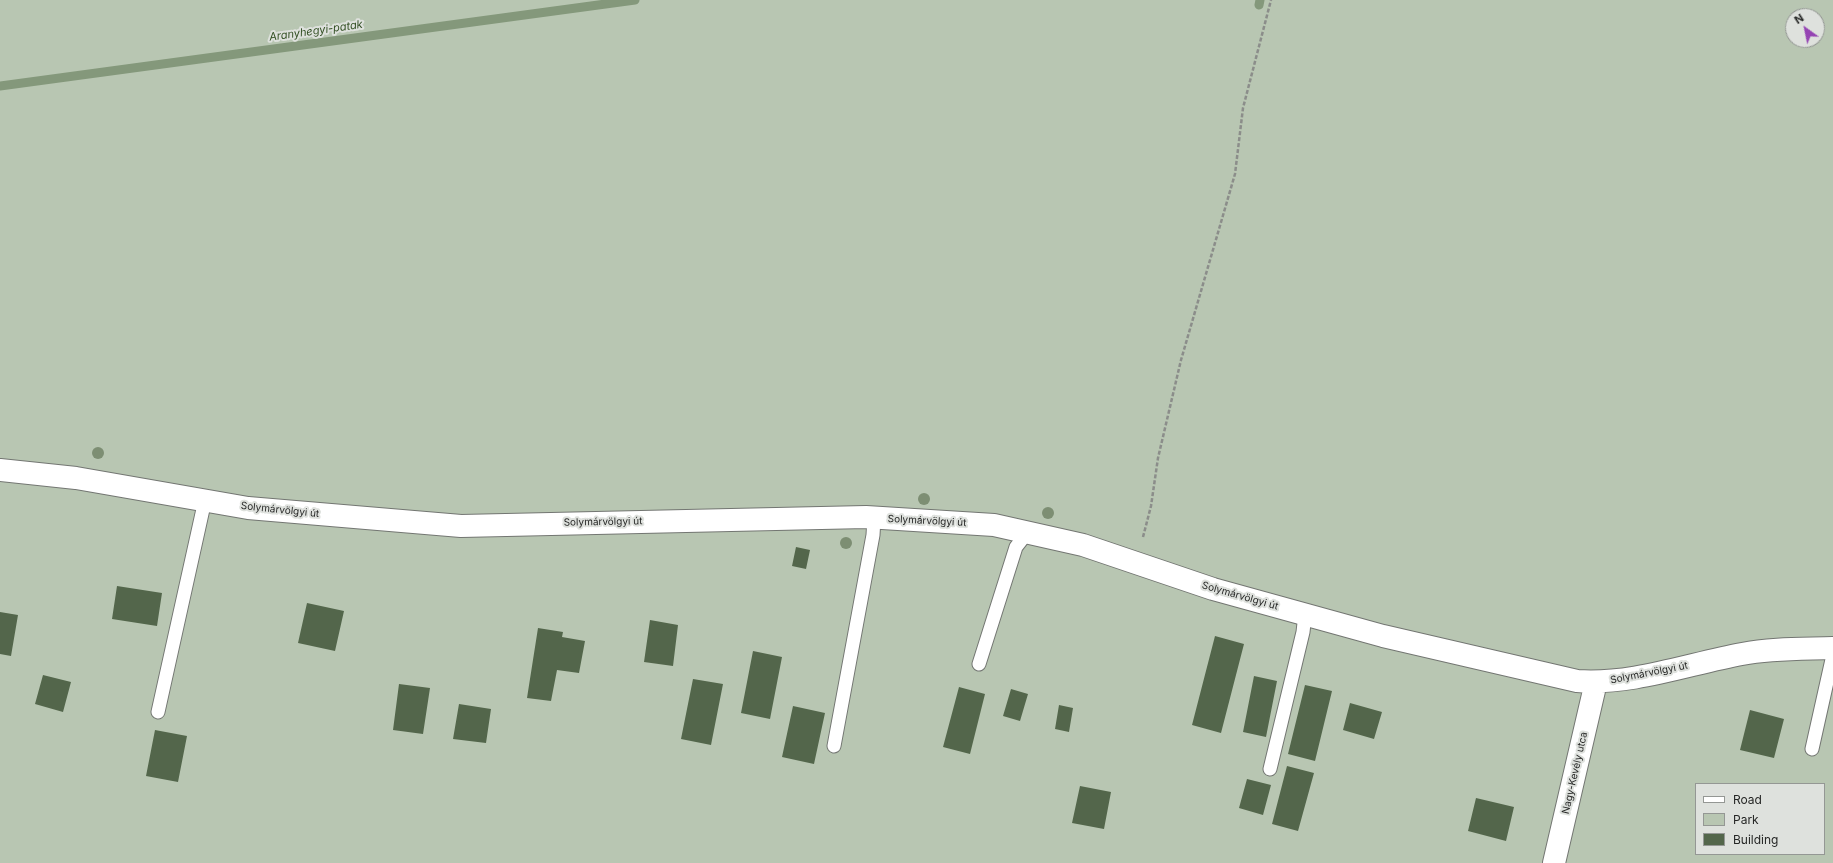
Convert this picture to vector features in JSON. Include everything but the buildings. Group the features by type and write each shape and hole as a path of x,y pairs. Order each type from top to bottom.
{"street":[{"name":"Solymárvölgyi út","path":"0,470 76,478 248,508 461,526 874,518 994,525 1083,546 1213,589 1390,638 1577,681 1596,682 1628,678 1774,649 1833,648"},
{"name":"Nagy-Kevély utca","path":"1554,863 1596,682"}],"lane":[{"path":"158,712 205,500"},
{"path":"834,746 874,535 874,518"},
{"path":"979,664 1016,547 1027,533"},
{"path":"1270,769 1303,632 1305,614"},
{"path":"1812,749 1833,655"}],"path":[{"path":"1137,564 1151,506 1158,458 1181,360 1236,174 1243,108 1271,0"}],"green space":[{"path":"0,0 1833,0 1833,863 0,863"}],"waterway":[{"name":"Aranyhegyi-patak","path":"0,86 635,0"},
{"path":"1259,5 1260,0"}]}
